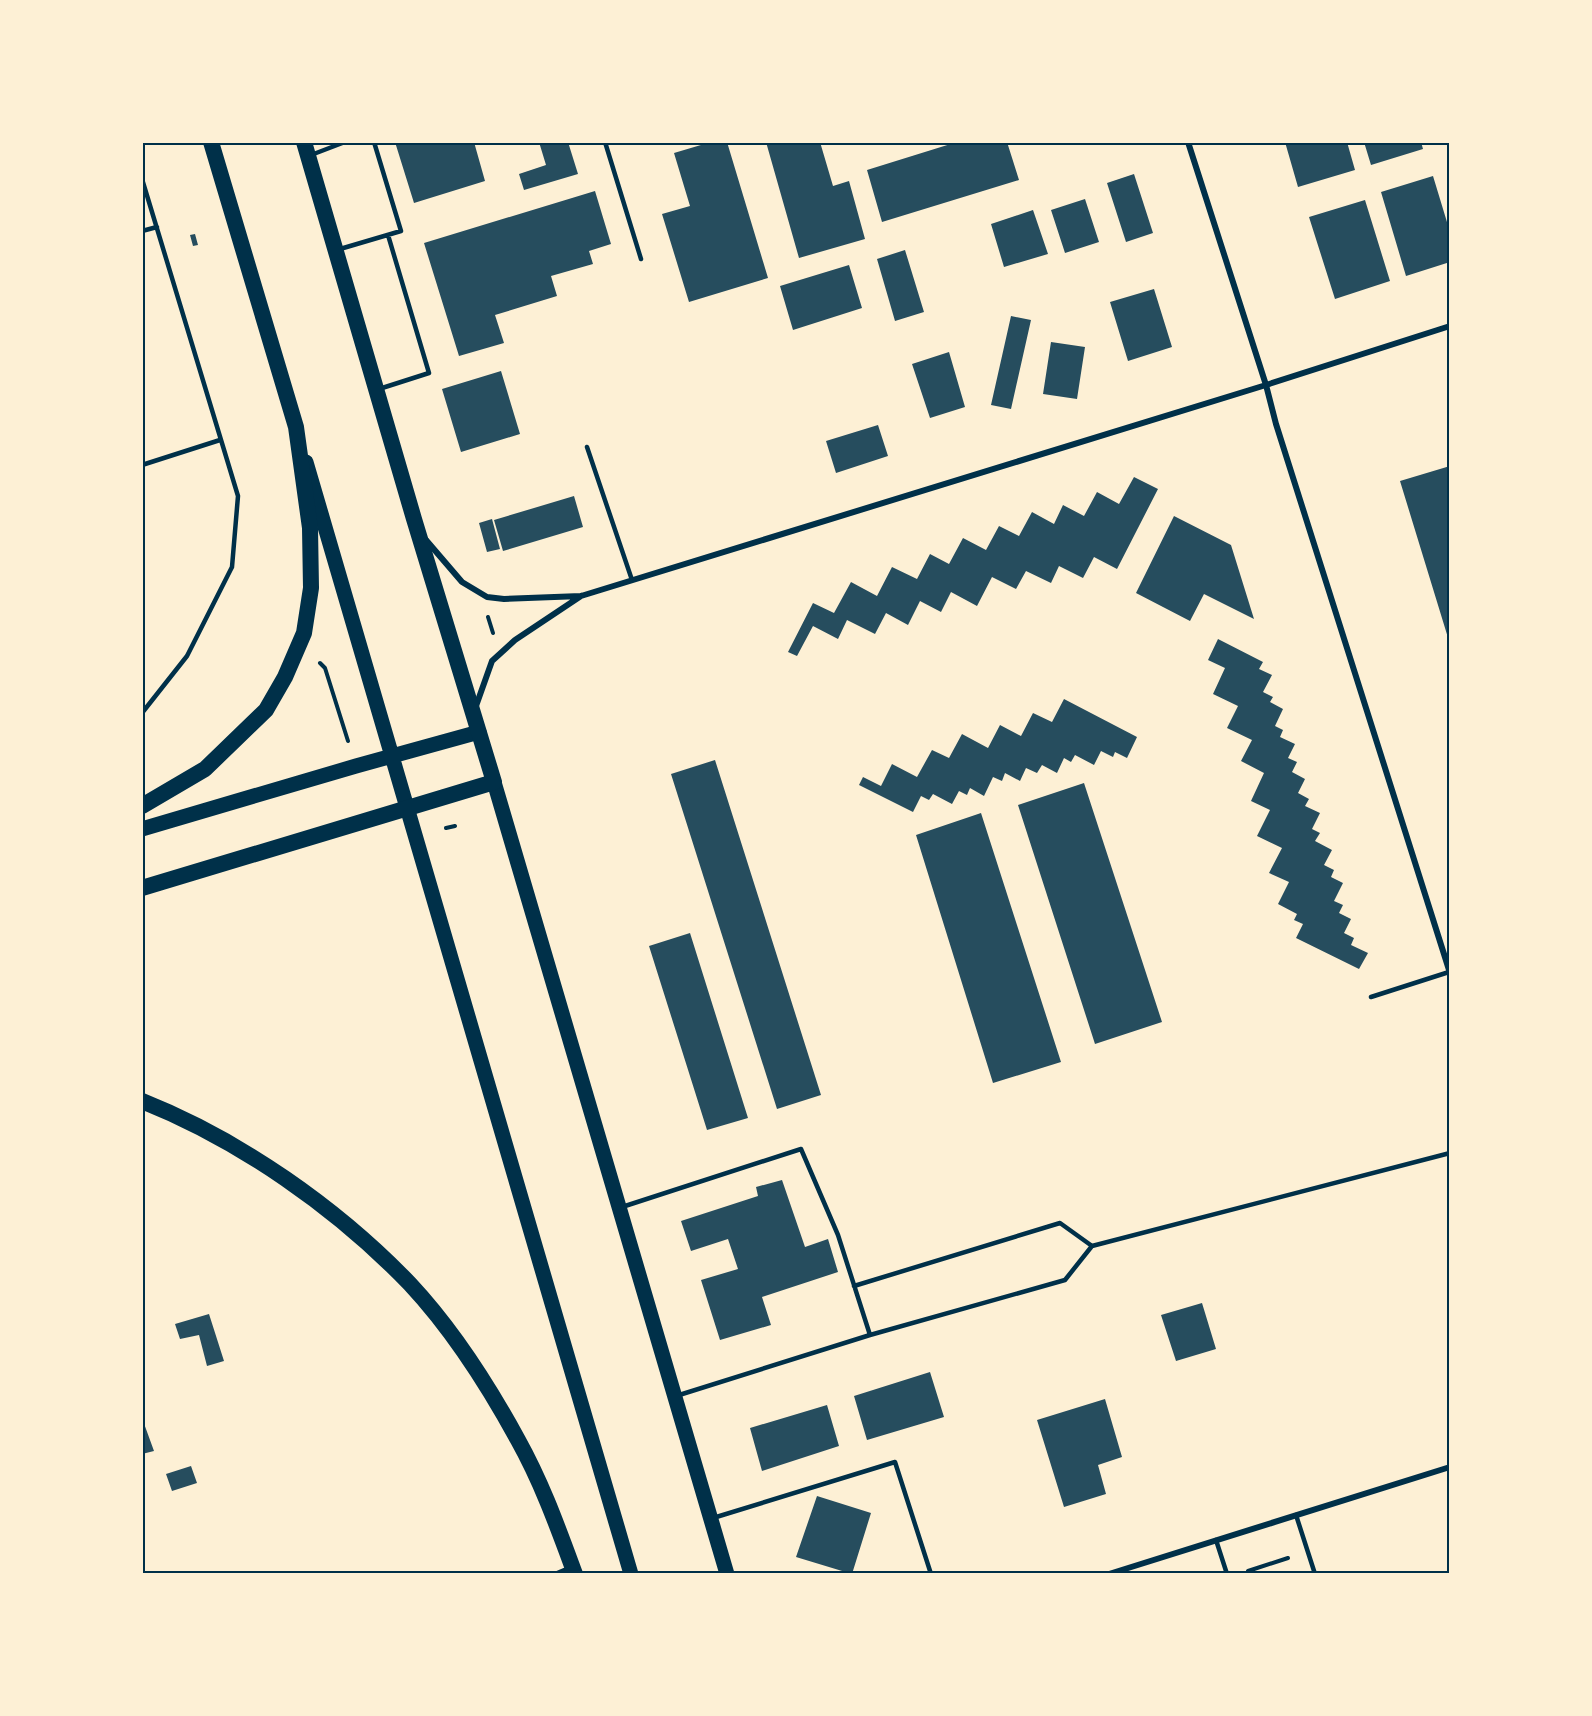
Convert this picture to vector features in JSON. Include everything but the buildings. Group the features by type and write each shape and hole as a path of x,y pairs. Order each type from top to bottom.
{"highway":[{"path":"142,806 205,769 266,710 285,677 304,633 312,588 310,528 296,427 211,142"},
{"path":"142,888 494,782 449,637 306,149"},
{"path":"142,1101 185,1120 262,1163 314,1200 366,1243 410,1284 486,1384 519,1441 540,1484 574,1570"}],"main road":[{"path":"296,427 631,1574"},
{"path":"142,829 479,732"},
{"path":"494,782 727,1574"}],"street":[{"path":"1188,142 1449,973"},
{"path":"418,530 462,582 487,597 504,599 581,596 1266,385 1449,326"},
{"path":"473,712 492,661 514,640 581,596"},
{"path":"1109,1574 1449,1467"}],"lane":[{"path":"306,149 345,142"},
{"path":"335,250 401,231 374,142"},
{"path":"605,142 641,260"},
{"path":"142,179 238,496 232,567 187,657 142,713"},
{"path":"142,231 157,227"},
{"path":"376,390 429,373 388,236"},
{"path":"142,465 220,440"},
{"path":"587,447 632,580"},
{"path":"1371,997 1449,973"},
{"path":"619,1208 801,1149 838,1235 870,1335"},
{"path":"674,1397 870,1335 1065,1280 1092,1246 1449,1153"},
{"path":"854,1286 1060,1223 1092,1246"},
{"path":"711,1519 895,1462 931,1574"},
{"path":"1296,1515 1315,1574"},
{"path":"1216,1540 1227,1574"},
{"path":"555,1574 574,1570"}],"path":[{"path":"486,612 495,639"},
{"path":"318,661 325,668 348,741"},
{"path":"446,828 455,826"},
{"path":"1248,1571 1288,1558"}]}
